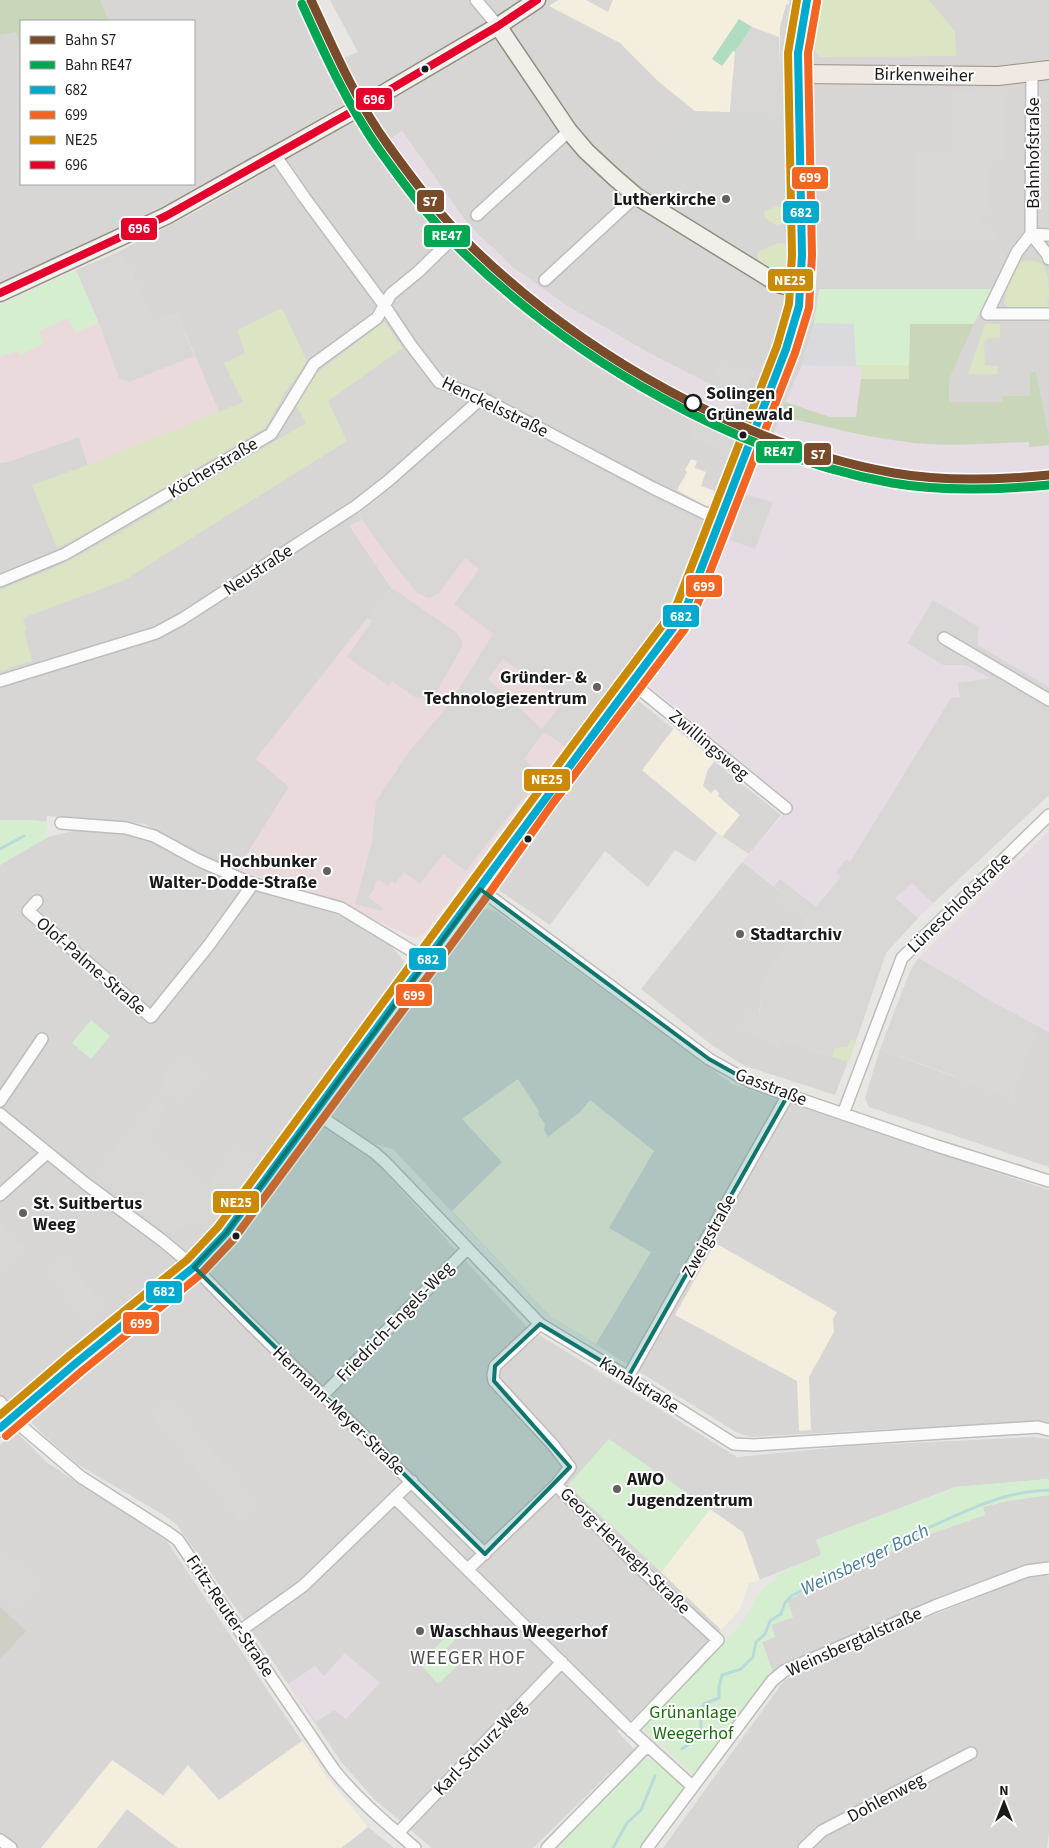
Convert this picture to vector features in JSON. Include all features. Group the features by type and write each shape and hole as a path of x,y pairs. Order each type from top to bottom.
{"main road":[{"name":"Birkenweiher","path":"798,74 998,76 1041,71"},
{"path":"6,1423 194,1267 226,1233 480,889 545,797 676,624 686,608 718,520 786,349 797,314 802,248 798,74"}],"street":[{"path":"476,0 498,26 569,131 586,151 636,196 775,282 800,289"},
{"path":"0,293 166,216 498,26 537,0"},
{"path":"798,74 800,34 807,0"},
{"name":"Bahnhofstraße","path":"1041,71 1032,234 1017,252 987,314 1049,314"},
{"path":"477,215 569,131"},
{"name":"Henckelsstraße","path":"275,155 436,380 482,398 652,488 718,520"},
{"path":"544,280 636,196"},
{"name":"Bahnhofstraße","path":"1032,234 1049,234"},
{"name":"Bahnhofstraße","path":"1032,234 1049,259"},
{"name":"Köcherstraße","path":"0,581 65,554 270,434 314,364 377,318 391,294 418,272 453,238"},
{"name":"Neustraße","path":"0,681 156,633 182,619 356,506 388,481 482,398"},
{"path":"944,638 1049,700"},
{"name":"Zwillingsweg","path":"631,682 786,808"},
{"name":"Lüneschloßstraße","path":"843,1114 902,958 1049,815"},
{"path":"61,823 126,828 154,836 198,860 253,884 341,908 427,960"},
{"name":"Olof-Palme-Straße","path":"37,901 28,911 151,1017 209,946 253,884"},
{"name":"Gasstraße","path":"480,889 728,1071 750,1082 843,1114 1049,1181"},
{"path":"0,1101 42,1039"},
{"name":"Zweigstraße","path":"628,1377 788,1095"},
{"name":"Kanalstraße","path":"314,1112 375,1153 386,1163 540,1324 728,1441 741,1445 1038,1427 1049,1430"},
{"name":"Hermann-Meyer-Straße","path":"0,1114 86,1184 163,1241 194,1267 485,1554"},
{"path":"0,1195 48,1153"},
{"name":"Friedrich-Engels-Weg","path":"323,1395 467,1248"},
{"name":"Georg-Herwegh-Straße","path":"540,1324 495,1366 494,1381 568,1463 570,1467 568,1472 556,1485 643,1571 718,1640 631,1731"},
{"name":"Fritz-Reuter-Straße","path":"0,1402 6,1423 55,1456 81,1477 175,1537 334,1770 349,1788 415,1848"},
{"path":"240,1631 302,1586 412,1481"},
{"path":"468,1569 556,1485"},
{"name":"Hermann-Meyer-Straße","path":"395,1498 631,1731 692,1786"},
{"name":"Weinsbergtalstraße","path":"647,1848 772,1681 784,1671 935,1606 1027,1571 1049,1568"},
{"name":"Karl-Schurz-Weg","path":"398,1833 562,1662"},
{"path":"548,1848 647,1746"},
{"name":"Dohlenweg","path":"804,1848 822,1831 972,1753"},
{"path":"0,1840 11,1848"}],"highlighted area":[{"path":"480,889 709,1059 750,1082 788,1095 628,1377 540,1324 495,1366 494,1381 570,1467 485,1554 194,1267 226,1233"}],"shaded area":[{"path":"0,0 305,0 334,62 358,52 330,0 1049,0 1049,483 766,454 788,394 750,380 742,401 649,353 540,288 513,268 462,216 402,131 381,146 460,240 528,302 567,334 655,386 733,427 728,439 734,442 703,526 483,410 394,486 358,513 362,520 350,526 392,588 256,759 290,786 236,871 199,854 145,824 47,816 46,822 0,820 0,463 79,437 88,465 219,412 177,314 154,323 129,269 125,268 118,252 199,210 364,115 352,100 169,207 0,282"},
{"path":"558,0 789,0 780,27 779,80 733,75 730,113 695,111 660,83 620,43 549,6"},
{"path":"586,0 613,0 608,12"},
{"path":"752,27 779,37 779,80 783,114 730,113 735,52"},
{"path":"1006,90 1004,161 986,162 986,215 980,215 980,226 989,226 989,231 997,230 997,239 916,241 916,153 953,153 953,91"},
{"path":"695,111 783,114 786,246 786,269 784,274 780,274 758,261 632,182"},
{"path":"402,131 462,216 514,268 569,307 649,353 742,401 733,427 655,386 567,334 528,302 460,240 381,146"},
{"path":"820,158 821,203 811,203 810,159"},
{"path":"810,211 821,211 820,241 811,245"},
{"path":"118,252 125,267 129,269 154,323 177,314 219,412 88,465 79,437 0,463 0,304"},
{"path":"118,252 125,267 129,269 154,323 177,314 194,356 129,382 119,378 99,323 76,270"},
{"path":"814,323 854,324 856,366 802,365"},
{"path":"717,364 739,370 741,367 755,372 742,401 717,388 721,380 714,377"},
{"path":"802,365 861,366 856,417 830,417 785,402"},
{"path":"483,409 703,526 666,616 424,934 419,937 411,937 356,910 299,887 236,871 289,787 256,759 391,588 350,527 361,520 358,514 394,486"},
{"name":"Gründer- & Technologiezentrum","path":"483,409 703,526 668,609 566,747 544,732 524,759 542,777 513,810 466,871 443,854 420,884 404,872 395,884 392,881 388,886 378,879 373,887 375,888 368,897 383,908 382,911 355,904 372,842 376,801 409,752 450,703 493,634 454,604 479,569 465,558 439,593 429,598 417,593 358,514 394,486","holes":["503,659 563,702 542,729 488,679"]},
{"path":"698,409 733,427 728,439 733,442 730,452 690,437"},
{"path":"780,416 873,437 915,443 1029,442 1030,446 1049,445 1049,687 978,645 979,627 933,600 907,643 943,665 965,665 992,678 1049,795 918,918 886,953 856,1041 851,1040 848,1046 835,1048 832,1057 782,1038 777,1046 741,1025 748,1014 759,1015 762,987 769,971 810,922 781,898 784,894 742,862 792,804 646,683 700,612 753,463 768,456 795,464 766,454"},
{"path":"691,459 697,461 695,468 706,472 701,486 715,491 711,505 706,506 677,490 687,472 685,470"},
{"path":"743,494 773,502 755,549 730,540 736,521 733,520"},
{"path":"392,588 456,632 462,641 462,647 429,705 422,697 418,699 392,681 389,686 347,657 372,621 367,617"},
{"path":"933,600 979,627 978,645 1049,687 1049,795 933,903 912,883 895,898 918,918 886,953 856,1041 851,1040 848,1046 835,1048 832,1057 782,1038 777,1046 741,1025 748,1014 759,1015 762,987 769,970 810,922 781,898 784,894 774,886 780,879 816,907 841,877 836,872 846,859 850,862 951,698 960,697 958,683 991,678 965,665 943,665 907,643"},
{"path":"635,698 781,815 749,854 717,833 695,862 675,850 648,887 605,851 550,925 500,891 500,886"},
{"path":"674,728 715,761 708,769 703,786 711,793 715,789 719,793 718,796 740,815 722,837 642,770"},
{"path":"81,829 131,833 158,844 194,866 241,885 347,918 390,945 399,955 404,962 402,972 302,1107 374,1160 528,1328 737,1457 851,1446 1033,1437 1049,1439 1049,1479 955,1487 816,1540 822,1555 749,1584 740,1610 633,1718 617,1731 634,1749 533,1848 432,1848 374,1799 343,1764 177,1525 162,1514 77,1464 46,1437 11,1402 0,1411 0,865 48,837"},
{"path":"1049,831 1049,1032 980,995 973,989 918,958"},
{"path":"742,862 784,894 782,898 810,922 769,970 762,987 759,1015 777,1045 782,1038 832,1057 856,1041 835,1095 745,1066 713,1046 641,989"},
{"path":"487,909 497,912 732,1084 1049,1190 1049,1423 1036,1421 750,1437 736,1432 550,1316 393,1149 371,1143 330,1114 472,917 478,911"},
{"path":"918,958 973,989 980,995 1036,1025 1011,1098 954,1079 954,1076 880,1049 910,971"},
{"path":"1036,1025 1049,1032 1049,1167 869,1107 865,1098 880,1049 1011,1098"},
{"path":"183,1054 205,1072 179,1101 167,1091 158,1102 166,1108 148,1131 154,1136 151,1142 207,1185 237,1146 259,1163 207,1231 194,1220 188,1226 186,1224 183,1227 180,1226 173,1236 96,1174 166,1084 161,1079"},
{"path":"518,1079 539,1111 538,1114 545,1124 544,1130 548,1137 580,1112 590,1100 654,1151 609,1228 651,1252 596,1344 550,1316 452,1211 502,1162 462,1119"},
{"path":"0,1224 17,1244 19,1242 27,1250 0,1273"},
{"path":"715,1243 837,1312 833,1319 834,1332 809,1377 811,1430 799,1431 797,1381 675,1315"},
{"path":"65,1258 105,1309 89,1321 47,1274"},
{"path":"169,1401 259,1506 241,1522 152,1415"},
{"path":"16,1432 49,1464 166,1540 302,1741 219,1801 188,1765 142,1821 178,1848 11,1848 0,1840 0,1445"},
{"path":"1049,1495 1049,1564 773,1673 762,1642 775,1637 771,1625 793,1617 787,1600 921,1537 985,1515 983,1507 1007,1501"},
{"path":"422,1498 469,1546 461,1554 414,1506"},
{"path":"710,1509 743,1532 760,1580 749,1584 740,1610 721,1630 661,1572"},
{"path":"0,1548 41,1584 15,1609 0,1597"},
{"path":"1037,1574 1045,1574 1049,1577 1049,1833 1047,1848 663,1848 786,1679 931,1616"},
{"path":"0,1607 26,1631 0,1659"},
{"path":"345,1653 380,1683 346,1719 334,1710 316,1722 288,1684 315,1666 324,1676"},
{"path":"302,1741 326,1776 368,1827 341,1848 178,1848 127,1809 97,1848 41,1848 112,1760 164,1796 188,1765 219,1800"},
{"path":"368,1827 394,1848 341,1848"}],"green space":[{"path":"0,0 100,0 109,20 20,20 20,46 16,32 0,35"},
{"path":"823,0 929,0 955,31 956,56 820,57 816,52 814,38 816,21"},
{"path":"739,19 752,27 735,52 733,51 722,66 712,59"},
{"path":"777,206 783,209 783,223 778,226 764,216 765,211"},
{"path":"783,243 786,246 786,269 784,274 780,274 758,261 757,255 759,251"},
{"path":"1028,260 1035,261 1044,266 1049,283 1049,298 1047,301 1049,309 1012,309 1008,308 1004,303 1010,277 1017,263"},
{"path":"76,270 99,323 75,333 68,318 39,331 43,344 20,355 18,351 0,357 0,305"},
{"path":"819,289 991,289 974,324 910,324 909,365 802,365 814,323"},
{"path":"282,308 307,361 286,391 266,427 90,531 57,548 32,485 88,465 243,402 224,363 245,353 237,330"},
{"path":"384,322 403,348 328,401 347,441 123,581 23,618 32,661 0,671 0,590 63,564 107,540 306,423 296,405 315,374"},
{"path":"854,324 910,324 909,379 861,379 861,367 856,366"},
{"path":"910,324 974,324 949,379 949,402 1003,402 1003,396 1030,396 1030,372 1036,372 1049,445 1029,447 1029,442 957,445 915,443 864,435 780,416 785,402 830,417 856,417 861,379 909,379"},
{"path":"985,324 1000,324 1000,338 989,338 984,343 985,365 998,366 997,374 968,374"},
{"path":"0,820 46,822 48,837 0,865"},
{"path":"91,1020 110,1036 91,1059 72,1043"},
{"path":"851,1040 856,1041 849,1062 832,1057 835,1048"},
{"path":"609,1439 710,1509 661,1572 568,1485"},
{"name":"Grünanlage Weegerhof","path":"1049,1479 1049,1495 1007,1501 983,1507 985,1515 921,1537 787,1600 793,1617 771,1625 775,1637 762,1642 773,1673 695,1776 642,1728 739,1626 764,1587 777,1580 776,1575 821,1555 816,1540 955,1487"},
{"path":"452,1630 458,1637 443,1652 457,1666 438,1684 420,1664"},
{"name":"Grünanlage Weegerhof","path":"644,1758 652,1760 682,1784 684,1789 641,1848 555,1848"}],"pier":[{"path":"750,380 788,394 766,454 728,440 733,427 725,412 728,406 741,403"}],"waterway":[{"path":"0,849 24,836"},
{"name":"Weinsberger Bach","path":"682,1749 701,1736 701,1709 704,1704 719,1698 722,1675 741,1669 753,1657 756,1642 765,1634 770,1621 781,1614 785,1603 791,1596 889,1546 968,1510 999,1498 1032,1491 1049,1490"},
{"name":"Weinsberger Bach","path":"613,1848 627,1823 641,1810 655,1776"}],"rail line":[{"name":"S7","path":"311,0 346,75 376,128 439,211 472,247 515,286 563,324 614,358 667,390 723,418 779,441 837,460 894,473 933,478 991,479 1049,475"},
{"name":"RE47","path":"302,4 328,61 368,134 431,217 465,254 509,294 557,331 609,367 719,427 776,451 834,470 892,483 931,488 990,489 1049,485"}],"transit line":[{"name":"696","path":"0,293 166,216 362,106 498,26 537,0"},
{"name":"NE25","path":"0,1415 70,1355 187,1260 218,1227 677,604 777,346 789,304 792,255 788,53 797,0"},
{"name":"682","path":"0,1428 194,1267 226,1233 686,608 786,349 799,306 802,255 798,53 807,0"},
{"name":"699","path":"6,1436 200,1275 233,1240 488,895 553,803 684,630 694,613 795,353 809,308 812,255 808,53 817,2"}],"place":[{"name":"Lutherkirche","path":"726,199"},
{"name":"Solingen Grünewald","path":"693,403"},
{"name":"Gründer- & Technologiezentrum","path":"597,687"},
{"name":"Hochbunker Walter-Dodde-Straße","path":"327,871"},
{"name":"Stadtarchiv","path":"740,934"},
{"name":"St. Suitbertus Weeg","path":"23,1213"},
{"name":"AWO Jugendzentrum","path":"617,1489"},
{"name":"Waschhaus Weegerhof","path":"420,1631"}],"district":[{"name":"WEEGER HOF","path":"468,1658"}]}
